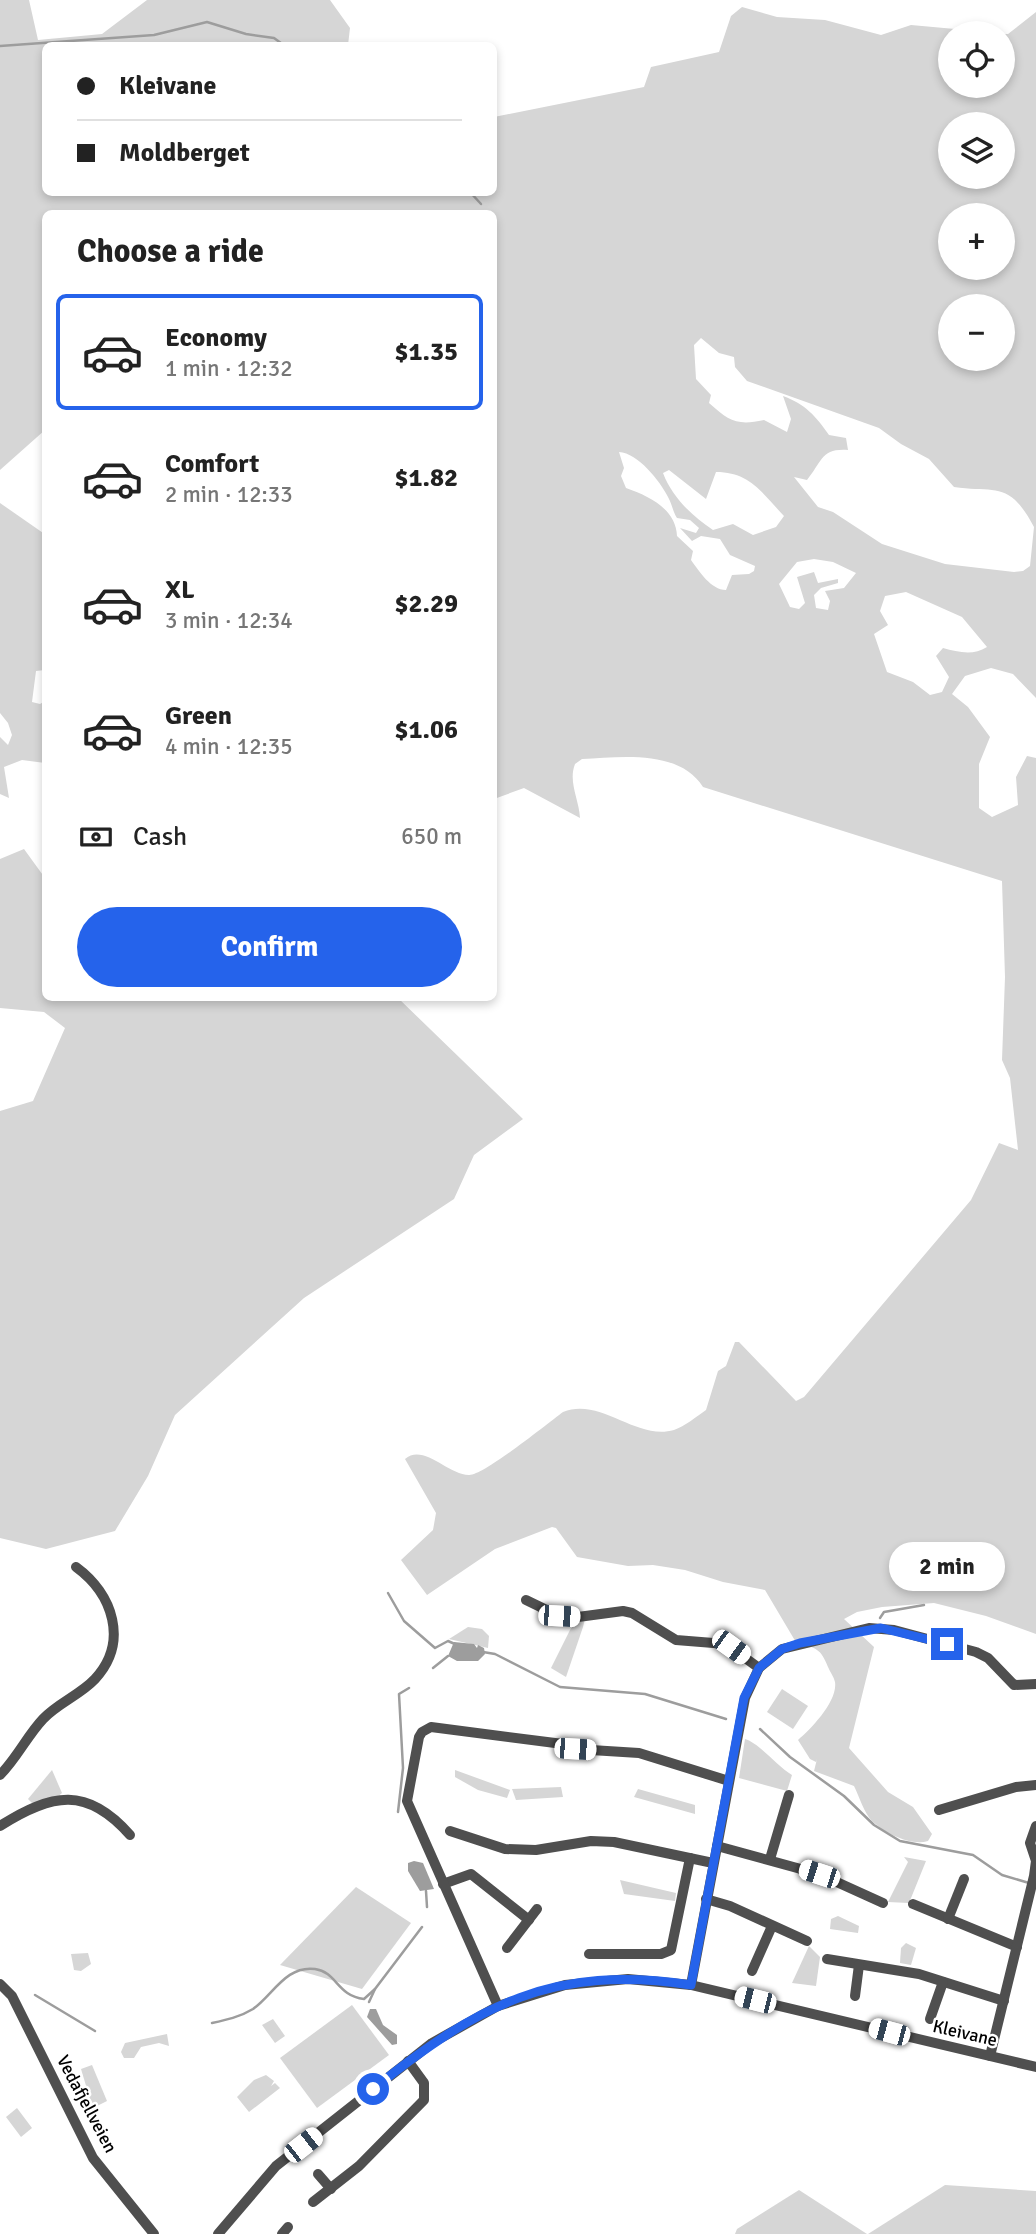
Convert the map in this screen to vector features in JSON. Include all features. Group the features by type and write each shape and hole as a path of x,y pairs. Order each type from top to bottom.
{"street":[{"path":"0,1775 50,1711 96,1678 111,1651 114,1627 108,1600 90,1577 76,1567"},
{"path":"526,1600 559,1616 578,1617 623,1611 676,1640 726,1644 759,1668"},
{"path":"691,1985 744,1698 759,1668 791,1646 881,1628 979,1653 1014,1685 1036,1684"},
{"path":"498,2006 407,1801 422,1732 431,1727 563,1744"},
{"path":"575,1749 639,1753 729,1781"},
{"path":"939,1810 1016,1787 1036,1785"},
{"path":"770,1859 789,1795"},
{"path":"0,1826 36,1806 71,1800 105,1809 130,1835"},
{"path":"990,2056 1034,1877 1036,1861 1030,1838 1036,1826"},
{"path":"450,1831 505,1849 536,1850 591,1841 614,1842 713,1863"},
{"path":"717,1846 819,1874 883,1903"},
{"path":"671,1950 690,1858"},
{"path":"443,1884 471,1874 529,1920"},
{"path":"948,1919 964,1879"},
{"path":"706,1899 730,1906 807,1941"},
{"path":"913,1904 1017,1947"},
{"path":"507,1948 537,1909"},
{"path":"752,1971 772,1926"},
{"path":"589,1954 661,1954 671,1950"},
{"path":"671,1950 679,1959"},
{"path":"827,1959 904,1970 1004,2001"},
{"path":"855,1996 859,1965"},
{"name":"Kleivane","path":"218,2234 269,2173 408,2061 446,2033 498,2006 537,1992 586,1982 646,1979 691,1985 1036,2067"},
{"path":"930,2019 943,1982"},
{"name":"Vedafjellveien","path":"0,1984 12,1996 93,2158 153,2234"},
{"path":"313,2202 331,2189 424,2100 424,2083 408,2061"},
{"path":"317,2174 331,2189"}],"shaded area":[{"path":"0,0 29,0 38,40 102,34 147,0 330,0 350,28 348,42 42,42 42,196 497,196 497,116 644,87 651,67 719,52 731,16 742,7 777,17 825,20 881,35 911,25 938,27 938,98 1015,98 1015,28 1036,12 1036,698 1013,674 991,668 965,676 952,694 968,707 990,737 979,764 979,808 992,817 1018,805 1016,777 1027,756 1036,758 1036,1634 986,1616 934,1603 882,1607 857,1612 844,1619 874,1647 849,1748 888,1792 913,1807 932,1834 928,1841 914,1842 884,1830 869,1818 854,1786 814,1771 817,1759 816,1762 810,1759 798,1740 828,1706 835,1689 834,1680 820,1653 813,1648 797,1644 765,1590 723,1582 685,1570 653,1565 628,1566 577,1557 556,1528 552,1527 495,1549 427,1595 401,1560 433,1530 436,1513 405,1459 420,1455 461,1473 476,1473 563,1412 577,1409 605,1414 646,1430 674,1430 706,1410 718,1371 726,1366 735,1342 739,1342 796,1401 804,1397 971,1200 999,1143 1018,1150 1010,1078 1002,1060 1005,977 1002,881 703,787 693,775 679,766 648,758 582,759 575,764 573,784 580,818 524,788 497,798 497,210 42,210 42,433 0,470","holes":["701,338 719,353 734,357 735,367 747,381 879,428 929,459 954,487 991,490 1009,495 1025,512 1034,527 1030,566 1023,571 1014,572 945,564 882,544 833,512 818,507 794,477 807,480 827,454 848,450 846,438 829,435 809,411 783,396 791,419 787,432 764,420 740,422 722,414 709,403 711,395 696,379 694,345","619,452 641,462 660,483 677,518 690,520 699,528 696,533 680,528 692,541 701,536 720,539 730,555 755,566 754,571 732,575 726,590 710,583 691,560 693,551 677,536 672,518 666,511 644,495 626,488 621,476 624,468","669,470 706,499 716,472 738,476 754,485 784,516 776,527 753,535 733,524 713,530 698,519 672,490 663,473","814,559 833,562 856,573 844,588 825,591 830,601 828,610 816,608 814,595 821,588 838,583 838,579 818,583 814,572 797,577 805,603 799,609 790,607 779,584 797,562","906,592 962,617 987,647 971,652 943,648 936,656 949,677 942,692 930,695 913,682 887,672 874,634 888,625 880,611 885,596"]},
{"path":"0,503 42,532 42,670 36,671 32,702 42,703 42,763 22,760 4,767 9,798 0,794 0,737 8,745 12,735 8,723 0,713"},
{"path":"24,849 42,874 42,1001 401,1001 523,1119 474,1155 454,1199 304,1298 175,1415 148,1476 115,1531 46,1549 0,1538 0,1111 33,1101 65,1028 44,1012 0,1008 0,859"},
{"path":"585,1619 566,1677 551,1668 575,1620"},
{"path":"468,1627 482,1629 489,1636 488,1648 449,1639"},
{"path":"454,1642 474,1644 477,1648 478,1645 484,1648 485,1654 478,1661 457,1661 448,1656"},
{"path":"782,1689 808,1706 793,1729 767,1712"},
{"path":"745,1739 792,1775 787,1791 739,1778"},
{"path":"52,1770 62,1793 56,1798 33,1804 28,1799"},
{"path":"455,1770 510,1790 507,1798 478,1790 455,1777"},
{"path":"561,1787 563,1797 516,1800 512,1789"},
{"path":"638,1789 695,1805 695,1814 634,1797"},
{"path":"904,1857 926,1861 909,1903 888,1902 908,1862"},
{"path":"408,1863 423,1863 434,1889 420,1891 408,1871"},
{"path":"620,1880 676,1893 675,1901 624,1894"},
{"path":"356,1887 411,1923 362,1989 280,1965"},
{"path":"838,1916 859,1926 858,1933 830,1929 831,1919"},
{"path":"906,1943 916,1948 911,1965 900,1963 901,1948"},
{"path":"809,1946 820,1957 816,1986 792,1983"},
{"path":"88,1953 91,1964 81,1971 74,1970 71,1954"},
{"path":"352,2005 389,2055 317,2108 280,2058"},
{"path":"370,2009 376,2009 383,2025 397,2035 397,2044 392,2045 367,2017"},
{"path":"273,2019 285,2036 275,2043 262,2025"},
{"path":"167,2034 169,2046 159,2043 141,2047 134,2058 124,2058 121,2052 125,2043"},
{"path":"92,2065 107,2101 95,2107 81,2069"},
{"path":"266,2075 274,2081 271,2086 275,2083 280,2088 249,2112 237,2097 254,2080"},
{"path":"17,2108 32,2128 21,2137 6,2117"},
{"path":"945,2185 1036,2191 1036,2234 868,2234"},
{"path":"799,2190 867,2234 735,2234 737,2229"}],"waterway":[{"path":"56,42 154,35 207,22 246,34 274,38 280,42"},
{"path":"0,46 42,43"},
{"path":"474,196 481,204"},
{"path":"388,1593 404,1621 435,1648 448,1641 457,1645"},
{"path":"880,1618 884,1612 924,1605"},
{"path":"483,1652 495,1654 560,1687 645,1694 726,1719"},
{"path":"433,1668 448,1656"},
{"path":"398,1812 403,1768 399,1694 409,1688"},
{"path":"760,1729 790,1757 844,1796 874,1825 900,1841 973,1855 1002,1875 1029,1883"},
{"path":"426,1891 427,1907"},
{"path":"212,2023 253,2009 288,1976 305,1969 322,1971 342,1989 364,1999 375,1989 422,1927"},
{"path":"369,2002 375,1989"},
{"path":"35,1995 95,2031"}],"route":[{"path":"373,2089 446,2033 480,2014 526,1995 565,1985 608,1980 646,1979 691,1985 744,1698 750,1681 759,1668 782,1649 869,1628 894,1630 947,1644"}]}
